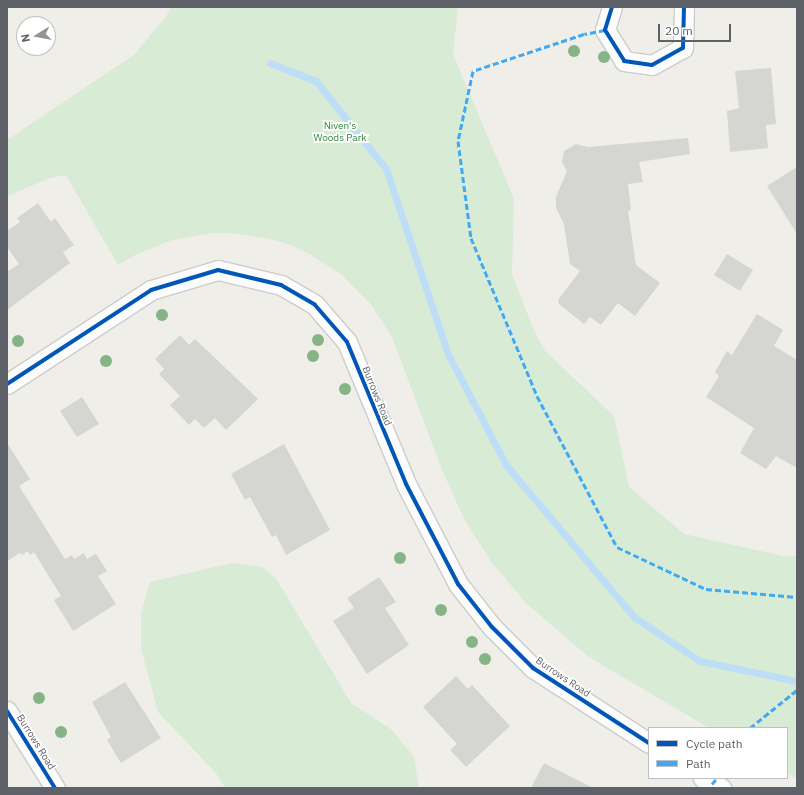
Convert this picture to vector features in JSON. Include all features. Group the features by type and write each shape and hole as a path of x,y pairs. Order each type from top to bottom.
{"street":[{"path":"612,7 605,30 624,61 652,65 683,48 684,7"},
{"name":"Burrows Road","path":"7,384 151,290 218,270 281,285 315,305 347,342 406,484 458,584 492,627 534,668 648,742"},
{"name":"Burrows Road","path":"7,711 49,786"}],"green space":[{"name":"Niven's Woods Park","path":"171,7 458,7 453,54 514,199 512,274 534,331 545,351 614,416 629,487 684,534 783,556 797,556 797,779 788,774 788,727 707,727 589,657 527,604 492,563 463,517 441,467 392,337 370,303 342,275 308,253 290,245 271,239 231,233 212,233 172,240 135,255 118,265 66,175 50,178 7,196 7,140 134,55 167,15"},
{"path":"232,563 262,567 275,577 351,703 392,730 414,757 419,788 225,788 216,773 158,712 141,648 141,614 150,582"}],"building":[{"path":"771,68 776,124 766,125 768,148 730,152 727,111 739,108 735,71"},
{"path":"688,138 690,154 639,162 643,182 628,184 631,210 628,211 636,265 660,283 635,316 618,303 601,325 590,317 584,324 559,304 558,300 580,271 570,264 564,224 556,208 556,197 567,171 562,162 564,151 576,144 588,147"},
{"path":"797,167 797,234 767,186"},
{"path":"38,203 51,222 55,218 74,245 63,252 70,263 7,310 7,272 19,264 7,247 7,231 20,222 17,218"},
{"path":"727,254 753,270 740,291 714,275"},
{"path":"757,314 783,330 774,346 797,360 797,468 776,456 766,469 740,453 754,428 706,397 719,376 715,372 727,351 732,355"},
{"path":"180,335 189,345 195,339 258,399 226,430 215,418 204,428 195,419 189,425 170,405 180,396 159,374 164,369 155,359"},
{"path":"82,397 99,424 77,437 60,411"},
{"path":"7,443 30,479 19,486 65,559 72,555 74,559 84,553 87,559 96,554 107,571 98,576 116,604 73,631 54,600 61,596 34,552 30,555 28,551 22,555 20,553 7,561"},
{"path":"284,444 330,530 286,555 276,535 272,537 250,497 245,500 231,474"},
{"path":"379,577 396,602 385,608 409,645 367,674 333,621 354,608 347,598"},
{"path":"456,676 468,689 472,685 510,726 466,767 450,750 457,744 423,707"},
{"path":"125,682 161,738 121,763 107,740 111,737 92,702"},
{"path":"544,763 593,788 531,788"}],"waterway":[{"path":"270,63 316,81 386,169 448,354 506,465 634,617 700,661 797,681"}],"marked path":[{"path":"605,30 584,34 473,71 458,141 471,238 537,396 617,547 706,589 797,597"},
{"path":"751,727 797,690"},
{"path":"712,784 716,779"}],"cycle path":[{"path":"612,7 605,30 624,61 652,65 683,48 684,7"},
{"path":"7,384 151,290 218,270 281,285 315,305 347,342 406,484 458,584 492,627 533,668 648,742"},
{"path":"7,711 55,788"}]}
